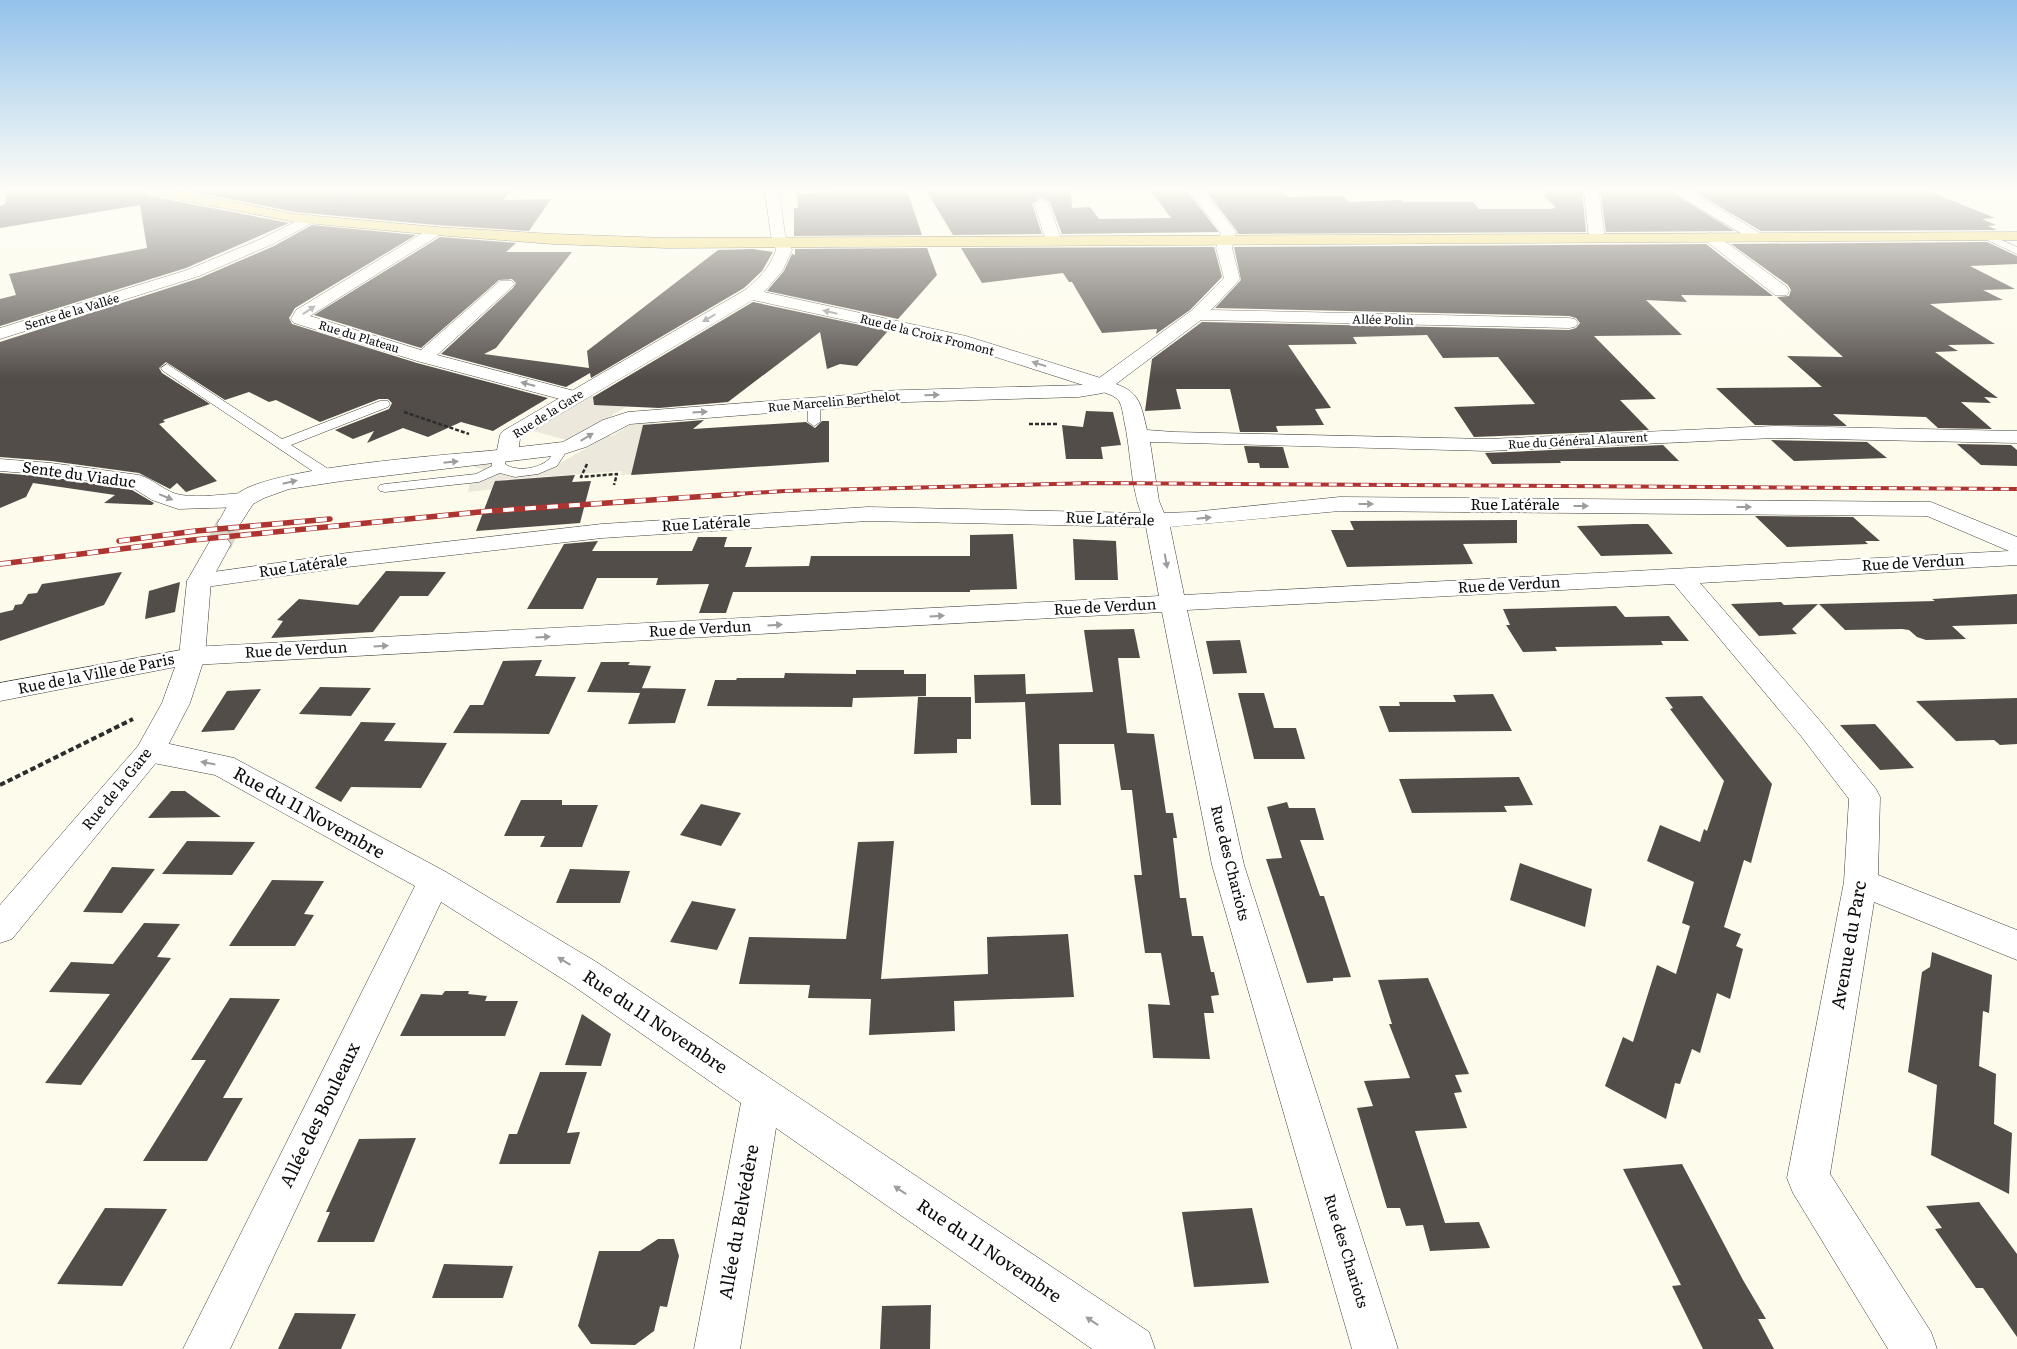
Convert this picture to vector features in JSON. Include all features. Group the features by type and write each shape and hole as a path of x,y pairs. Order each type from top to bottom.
{"street":[{"name":"Sente de la Vallée","path":"0,334 193,274 241,253"},
{"name":"Rue du Plateau","path":"401,253 302,314 300,319 424,357 575,397"},
{"name":"Rue de la Gare","path":"502,460 510,435 751,294 766,282 783,253"},
{"name":"Rue Marcelin Berthelot","path":"502,460 571,447 612,422 651,415 814,413 873,397 1096,389 1197,315 1232,279 1225,253"},
{"path":"1731,253 1780,291"},
{"path":"424,357 506,284"},
{"name":"Rue de la Croix Fromont","path":"751,294 960,340 1102,385"},
{"name":"Allée Polin","path":"1197,315 1569,323"},
{"path":"1057,390 1065,385 1071,374"},
{"name":"Rue des Chariots","path":"1102,385 1126,396 1129,400 1138,435 1148,501 1160,532 1228,865 1375,1349"},
{"name":"Rue du Général Alaurent","path":"1138,435 1174,438 1488,445 1774,432 2017,437"},
{"path":"244,500 256,492 270,487 328,475 502,460"},
{"name":"Sente du Viaduc","path":"0,465 51,469 139,482 160,495 178,502 244,500"},
{"name":"Rue de la Gare","path":"0,929 149,753 176,703 192,656 199,581 244,500"},
{"name":"Rue Latérale","path":"199,581 347,560 648,527 868,514 1156,520 1192,519 1340,504 1931,509 2017,546"},
{"name":"Rue de Verdun","path":"192,656 2017,558"},
{"name":"Avenue du Parc","path":"1681,576 1811,729 1865,797 1861,882 1808,1178 1914,1349"},
{"name":"Rue de la Ville de Paris","path":"0,692 192,656"},
{"name":"Rue du 11 Novembre","path":"149,753 165,754 223,766 434,881 585,974 1132,1349"},
{"name":"Allée des Bouleaux","path":"206,1349 434,881"},
{"path":"1861,882 2017,945"},
{"name":"Allée du Belvédère","path":"717,1349 762,1096"}],"lane":[{"path":"167,368 328,475"},
{"path":"281,444 384,404"},
{"path":"385,488 479,478 502,460"}],"path":[{"path":"384,404 475,437"},
{"path":"1030,424 1058,424"},
{"path":"600,476 617,474 614,485"},
{"path":"0,786 135,718"}],"shaded area":[{"path":"588,394 593,396 594,401 611,406 626,407 577,436 566,440 527,429"},
{"path":"656,419 638,474 621,475 622,471 499,480 495,489 468,492 472,474 482,473 483,469 474,467 475,465 490,463 494,471 506,475 532,474 553,467 592,445 605,435 612,436 636,421"}],"building":[{"path":"121,253 220,253 186,268 0,326 0,299 16,295 9,274"},
{"path":"258,253 386,253 295,308 289,318 292,324 417,363 548,398 493,431 461,422 428,437 403,428 367,443 374,431 353,439 335,430 389,409 392,403 388,399 379,399 320,422 276,400 269,402 249,392 225,400 166,362 159,368 162,373 210,404 163,420 165,422 159,424 217,481 186,492 177,483 170,489 139,473 51,461 0,457 0,342 200,278"},
{"path":"414,253 571,253 496,348 484,354 589,368 587,351 714,253 772,253 762,271 744,288 591,378 590,373 566,387 441,354 513,288 516,283 512,279 499,280 421,348 314,315"},
{"path":"795,253 929,253 937,275 898,319 767,291 784,271 792,254 795,255"},
{"path":"964,253 1216,253 1222,277 1190,310 1156,334 1157,329 1102,333 1072,282 1069,282 1063,273 982,283"},
{"path":"1235,253 1718,253 1773,296 1681,295 1687,302 1646,300 1682,335 1594,336 1656,399 1620,400 1649,430 1474,437 1454,407 1535,404 1498,357 1443,358 1427,335 1353,337 1357,344 1288,345 1331,408 1315,409 1324,425 1276,426 1278,432 1240,432 1230,389 1176,389 1181,409 1145,411 1152,359 1202,322 1569,330 1576,328 1580,323 1576,318 1569,316 1215,308 1241,280"},
{"path":"1743,253 2010,253 2017,256 2017,264 1970,266 2015,289 1983,290 2003,300 1930,304 1995,344 1948,345 1958,351 1935,352 1998,398 1984,397 1991,403 1961,402 1992,429 1938,428 1926,417 1833,414 1847,426 1755,425 1716,388 1822,387 1787,356 1843,357 1777,297 1789,296 1791,290 1788,285"},
{"path":"753,302 888,331 857,366 840,364 827,369 820,332 728,402 659,408 594,405 593,397"},
{"path":"1086,411 1113,412 1121,445 1101,447 1103,459 1066,459 1062,425 1083,427"},
{"path":"704,420 693,429 806,422 815,428 822,421 829,421 829,462 631,475 643,425"},
{"path":"1771,440 1867,442 1887,458 1794,461"},
{"path":"1957,444 2011,445 2017,450 2017,466 1981,465"},
{"path":"1663,445 1679,461 1560,461 1561,463 1492,464 1485,453"},
{"path":"1244,446 1283,447 1289,468 1260,468 1259,463 1248,463"},
{"path":"0,473 51,477 132,490 154,503 152,505 104,503 115,495 33,483 26,497 0,508"},
{"path":"575,475 572,482 591,481 580,523 476,531 495,481"},
{"path":"1755,516 1853,517 1880,541 1865,541 1868,544 1787,547"},
{"path":"1517,520 1517,543 1463,544 1473,564 1347,567 1331,530 1354,530 1350,521"},
{"path":"1648,524 1673,554 1601,556 1577,526"},
{"path":"1013,534 1017,589 970,590 970,592 733,592 726,613 699,613 709,584 656,585 658,578 597,578 583,609 527,609 564,544 598,541 592,551 692,551 698,537 727,537 724,547 752,547 745,567 809,566 811,556 970,556 970,535"},
{"path":"1073,539 1116,541 1118,580 1075,580"},
{"path":"386,571 446,572 428,596 400,596 373,632 271,638 283,621 277,620 299,599 358,605"},
{"path":"122,572 104,605 0,641 0,613 13,610 15,605 22,604 28,594 37,593 42,584"},
{"path":"180,582 175,612 145,619 149,591"},
{"path":"2017,594 2017,624 1952,626 1966,639 1926,640 1917,637 1909,630 1902,629 1845,630 1819,604 1935,601 1932,599"},
{"path":"1781,602 1784,605 1818,604 1792,629 1797,634 1759,636 1731,604"},
{"path":"1616,606 1625,617 1669,616 1689,641 1661,641 1663,645 1555,647 1557,651 1523,652 1506,625 1510,625 1503,609"},
{"path":"1134,629 1140,658 1118,658 1127,733 1154,734 1166,813 1173,813 1177,838 1173,838 1180,898 1186,898 1192,936 1203,936 1211,972 1214,972 1219,995 1211,996 1214,1013 1204,1013 1210,1059 1153,1058 1148,1004 1170,1005 1161,953 1145,953 1134,875 1142,875 1132,790 1121,790 1114,744 1059,744 1061,805 1031,805 1025,702 975,703 974,675 1025,674 1026,694 1093,692 1084,630"},
{"path":"1240,640 1247,673 1213,674 1206,641"},
{"path":"542,660 535,676 576,677 549,734 453,733 470,705 483,705 503,661"},
{"path":"601,662 630,662 628,665 651,666 640,693 587,692"},
{"path":"856,670 904,670 904,674 926,674 926,696 853,698 852,707 707,706 715,680 784,678 785,673 856,674"},
{"path":"320,687 371,688 351,716 299,714"},
{"path":"642,688 686,689 675,723 628,724"},
{"path":"261,689 234,730 201,732 227,691"},
{"path":"1238,693 1264,693 1274,728 1296,728 1305,759 1254,759"},
{"path":"1493,694 1512,731 1389,732 1379,706 1400,706 1399,702 1456,702 1453,695"},
{"path":"1702,696 1772,784 1751,863 1744,860 1724,927 1741,934 1736,946 1743,949 1730,999 1717,993 1700,1053 1692,1049 1680,1084 1675,1083 1666,1119 1605,1086 1623,1037 1633,1042 1657,965 1676,974 1690,926 1682,923 1694,882 1647,861 1660,825 1700,842 1704,829 1707,831 1724,781 1670,709 1673,708 1665,697"},
{"path":"918,697 971,697 971,739 957,739 957,753 914,754"},
{"path":"2017,698 2017,744 2000,745 1994,740 1956,741 1916,701"},
{"path":"361,722 396,723 384,741 447,743 421,788 351,787 341,802 315,788"},
{"path":"1875,724 1914,768 1880,770 1840,725"},
{"path":"1519,777 1533,805 1504,806 1507,812 1412,813 1399,779"},
{"path":"171,791 185,791 221,817 148,818"},
{"path":"521,800 562,800 562,805 598,805 582,847 540,847 545,836 504,836"},
{"path":"1287,802 1289,808 1315,808 1324,840 1300,840 1320,896 1324,896 1351,977 1333,978 1333,981 1307,983 1266,859 1282,858 1267,807"},
{"path":"701,804 741,813 721,846 680,835"},
{"path":"187,841 255,842 232,875 162,874"},
{"path":"894,841 881,979 988,974 987,937 1068,934 1074,997 954,1001 955,1031 869,1035 871,999 808,998 810,985 739,984 749,937 846,939 858,842"},
{"path":"1520,863 1592,889 1585,927 1510,900"},
{"path":"112,867 155,869 122,913 83,912"},
{"path":"570,869 630,871 620,903 556,903"},
{"path":"272,880 324,881 304,914 314,915 295,946 229,946"},
{"path":"692,901 736,909 717,950 670,942"},
{"path":"144,923 180,924 157,957 171,958 81,1085 45,1083 110,994 49,992 71,962 113,964"},
{"path":"1932,952 1992,975 1989,1013 1983,1011 1979,1066 1996,1074 1994,1124 2012,1133 2009,1194 1931,1155 1937,1085 1908,1072 1922,972 1930,967"},
{"path":"1428,978 1469,1074 1455,1075 1462,1092 1454,1093 1467,1128 1415,1131 1445,1223 1479,1222 1490,1248 1430,1251 1423,1225 1406,1226 1400,1208 1387,1208 1357,1108 1373,1106 1364,1081 1410,1078 1389,1024 1392,1024 1378,980"},
{"path":"445,991 469,991 468,994 487,996 485,1001 518,1001 505,1036 400,1036 421,994 442,995"},
{"path":"230,998 280,999 223,1098 243,1098 207,1161 143,1161 206,1060 191,1060"},
{"path":"582,1014 611,1034 601,1066 565,1065"},
{"path":"540,1072 587,1072 567,1133 580,1132 570,1164 499,1164 509,1134 517,1134"},
{"path":"416,1138 374,1242 317,1242 330,1212 326,1212 359,1139"},
{"path":"1682,1164 1743,1280 1766,1319 1758,1319 1774,1349 1703,1349 1672,1286 1681,1285 1623,1169"},
{"path":"1979,1202 2017,1254 2017,1337 1983,1288 1976,1288 1935,1229 1942,1228 1926,1206"},
{"path":"105,1208 167,1209 122,1286 57,1284"},
{"path":"1252,1208 1269,1283 1194,1287 1182,1212"},
{"path":"658,1239 674,1239 679,1256 667,1307 660,1306 654,1331 635,1345 591,1344 578,1326 599,1251 640,1251"},
{"path":"444,1264 513,1266 503,1298 432,1298"},
{"path":"931,1305 930,1349 880,1349 882,1306"},
{"path":"295,1313 356,1314 341,1349 278,1349"}],"tunnel":[{"path":"219,544 229,524"}],"railway":[{"path":"721,495 784,491 1094,483 2017,489"},
{"path":"0,564 193,540 490,511 739,494"},
{"path":"119,541 196,531 330,519"}]}
